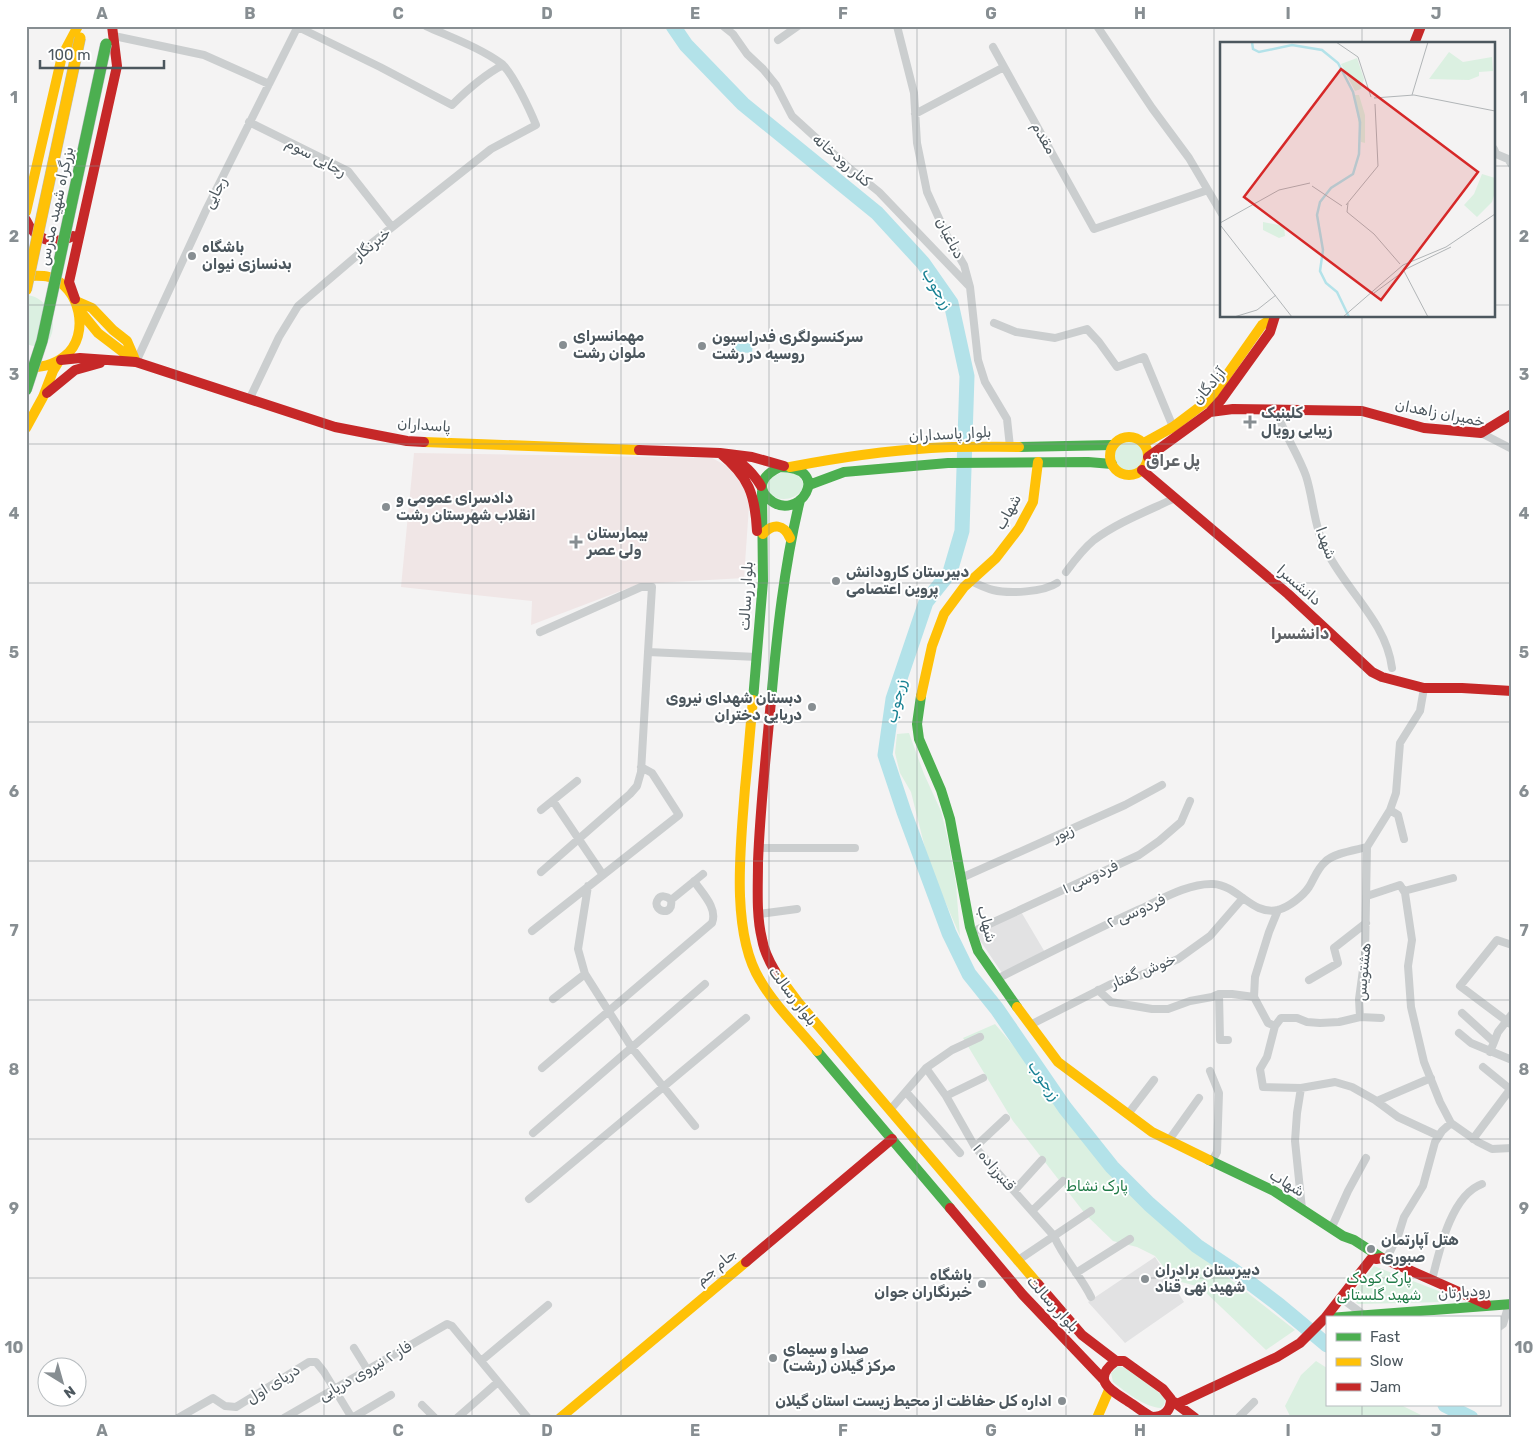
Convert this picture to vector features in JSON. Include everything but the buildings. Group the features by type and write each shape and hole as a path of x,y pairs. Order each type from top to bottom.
{"main road":[{"name":"بزرگراه شهید مدرس","path":"26,212 62,56 78,26"},
{"name":"بزرگراه شهید مدرس","path":"26,290 82,26"},
{"path":"1415,42 1421,26"},
{"name":"بزرگراه شهید مدرس","path":"77,304 69,282 117,66 111,33"},
{"name":"بزرگراه شهید مدرس","path":"26,390 42,341 111,33"},
{"path":"26,220 34,234 42,240 51,242 68,239 81,228"},
{"path":"26,276 38,275 53,279 66,287 86,322 136,362"},
{"path":"26,428 41,400 52,373 60,361 72,349 78,337 81,324 77,304"},
{"name":"آزادگان","path":"1144,443 1173,427 1210,399 1262,325 1272,318"},
{"name":"آزادگان","path":"1148,457 1210,412 1221,400 1270,332 1273,318"},
{"path":"26,368 44,367 76,358 136,362"},
{"path":"41,400 50,390 75,370 114,361"},
{"name":"پاسداران","path":"136,362 335,428 407,441 720,453 752,457 787,467"},
{"path":"1221,400 1223,406 1233,409"},
{"name":"خمیران زاهدان","path":"1210,412 1233,409 1362,411 1424,428 1481,433"},
{"path":"1481,433 1512,414"},
{"path":"1130,436 1144,443 1148,457 1142,470 1133,474 1123,474 1118,472 1112,464 1110,454 1113,445 1121,438 1130,436"},
{"name":"بلوار پاسداران","path":"787,467 841,457 948,448 1113,445"},
{"path":"720,453 739,460 753,472 762,489 771,500 780,504 790,504 800,500 808,491 809,485 804,474 787,467 775,469 766,475 762,489"},
{"path":"720,453 742,472 750,486 756,517 757,565 763,581"},
{"name":"شهاب","path":"1038,462 1033,502 1018,528 996,558 964,587 944,614 932,646 918,709 919,739 941,790 950,819 972,932 978,951 1058,1062 1152,1132 1274,1191 1343,1236 1351,1245 1380,1259"},
{"name":"بلوار پاسداران","path":"809,485 844,472 948,463 1088,462 1112,464"},
{"name":"دانشسرا","path":"1142,470 1288,594 1372,672 1382,677 1424,688 1512,691"},
{"name":"بلوار رسالت","path":"762,489 764,534 763,581 758,658 741,840 741,910 746,946 759,979 780,1007 1023,1295 1103,1379 1109,1390"},
{"name":"بلوار رسالت","path":"800,500 785,565 758,848 759,914 762,942 774,971 793,997 1082,1335 1116,1361 1124,1361 1163,1389 1174,1402 1196,1418"},
{"path":"764,534 768,528 775,525 782,526 788,531 790,538"},
{"name":"جام جم","path":"560,1418 892,1139"},
{"path":"983,1248 996,1236"},
{"path":"1328,1316 1341,1298 1380,1259 1487,1304"},
{"path":"1449,1308 1456,1302 1454,1290"},
{"name":"رودبارتان","path":"1352,1316 1487,1304 1510,1304"},
{"path":"1109,1418 1098,1418 1109,1390 1152,1417 1164,1417 1174,1402 1197,1394 1277,1357 1300,1343 1326,1319"},
{"path":"1071,1346 1079,1346 1083,1339 1082,1335"},
{"path":"1103,1379 1109,1365 1116,1361"},
{"path":"1196,1418 1194,1403 1197,1394"},
{"path":"1133,1418 1143,1411"}],"street":[{"path":"426,26 486,54 503,66"},
{"name":"کنار رودخانه","path":"724,26 733,34 747,54 764,69 776,86 792,116 879,192 970,287"},
{"path":"778,40 798,26"},
{"name":"دباغیان","path":"897,26 914,94 917,143 927,192 947,236 964,265 970,287 978,360 985,382 1007,419 1010,447"},
{"path":"1097,26 1152,108 1189,158 1220,211"},
{"path":"298,27 380,67 452,106 463,94 491,71 503,66"},
{"name":"رجایی","path":"136,362 249,122 298,27"},
{"path":"111,33 204,55 268,84"},
{"name":"مقدم","path":"993,47 1094,229 1208,190"},
{"name":"خبرنگار","path":"249,400 278,337 298,306 392,227 491,150 536,125 528,104 503,66"},
{"path":"915,114 1004,67"},
{"name":"رجایی سوم","path":"249,122 348,171 392,227"},
{"path":"1496,154 1508,159 1512,165"},
{"path":"994,324 1016,332 1055,338 1087,329 1116,366 1144,357 1173,427"},
{"name":"شهدا","path":"1276,410 1280,424 1306,475 1323,544 1339,574 1378,626 1390,655 1392,668"},
{"name":"خمیران زاهدان","path":"1481,433 1512,449"},
{"path":"1066,572 1094,540 1123,522 1175,498"},
{"path":"971,581 994,590 1021,592 1049,588 1057,583"},
{"path":"540,632 641,587 652,587 639,782 634,790 541,872"},
{"path":"648,652 758,658"},
{"path":"1424,688 1420,711 1400,743 1396,793 1390,810 1368,847 1342,853 1326,860 1308,889 1292,903 1278,910 1255,977 1254,997 1268,1023 1274,1026 1267,1057 1260,1069 1263,1087 1301,1088 1335,1082 1352,1087 1377,1101 1398,1117 1439,1136"},
{"path":"532,931 679,815 652,773 641,768"},
{"path":"541,810 577,781"},
{"name":"زیور","path":"961,878 1125,805 1162,785"},
{"path":"553,801 603,875"},
{"name":"فردوسی ۱","path":"972,932 1138,855 1159,841 1181,822 1190,801"},
{"path":"1390,810 1398,815 1404,839"},
{"name":"هشتویس","path":"1274,1026 1280,1018 1297,1018 1307,1022 1320,1023 1339,1022 1360,1017 1365,955 1368,847"},
{"path":"758,848 854,848"},
{"path":"671,900 703,874"},
{"path":"1404,891 1453,878"},
{"path":"542,1068 712,923 714,911 694,881"},
{"name":"فردوسی ۲","path":"998,979 1074,940 1190,888 1213,884 1231,889 1262,910 1278,910"},
{"path":"1366,896 1400,885 1404,891 1412,940 1408,966 1411,1007 1424,1062 1451,1124 1492,1149 1512,1148"},
{"path":"588,886 578,949 585,974 632,1048 695,1126"},
{"name":"خوش گفتار","path":"1030,1025 1110,984 1139,976 1178,960 1210,936 1243,898"},
{"path":"759,914 797,909"},
{"path":"1309,980 1338,963 1334,948 1366,923"},
{"path":"1490,1052 1498,1032 1510,1020 1460,986 1497,940 1512,945"},
{"path":"553,999 585,974"},
{"path":"533,1133 705,984"},
{"path":"1098,990 1111,1002 1152,1009 1168,1009 1219,994 1254,997"},
{"path":"1219,994 1220,1040 1228,1040"},
{"path":"1462,1012 1494,1042"},
{"path":"1360,1017 1382,1018"},
{"path":"529,1200 746,1018"},
{"path":"1460,1033 1471,1043 1512,1060"},
{"path":"890,1110 926,1068 952,1050 980,1037"},
{"path":"1474,1139 1511,1088 1484,1067"},
{"name":"قنبرزاده ۱","path":"926,1068 946,1096 975,1147 1054,1236 1091,1297"},
{"path":"1210,1071 1219,1093 1217,1152 1212,1161"},
{"path":"946,1096 983,1078"},
{"path":"1377,1101 1430,1078"},
{"path":"1128,1114 1154,1080"},
{"path":"1301,1088 1295,1141 1302,1209"},
{"path":"906,1092 960,1153"},
{"path":"1170,1140 1200,1098"},
{"path":"975,1147 1006,1118"},
{"path":"1380,1259 1400,1233 1404,1217 1423,1186 1435,1142 1442,1131 1451,1124"},
{"path":"1332,1229 1348,1191 1366,1158"},
{"path":"1014,1191 1042,1160"},
{"path":"1032,1211 1062,1182"},
{"path":"1432,1280 1441,1244 1453,1215 1463,1199 1476,1186 1482,1184"},
{"path":"1018,1261 1091,1211"},
{"path":"1076,1273 1130,1239"},
{"path":"1341,1298 1364,1315"},
{"path":"1500,1326 1503,1324 1510,1304"},
{"path":"528,1418 481,1360 548,1305"},
{"name":"فاز ۲ نیروی دریایی","path":"284,1418 447,1324 452,1326 481,1360"},
{"path":"354,1348 367,1369"},
{"name":"دریای اول","path":"178,1418 213,1398 225,1406 236,1407 308,1362 316,1362 334,1388"},
{"path":"457,1418 498,1382"},
{"path":"334,1388 352,1418 391,1395"},
{"path":"1238,1418 1254,1402"},
{"path":"422,1405 435,1418"}],"shaded area":[{"name":"بیمارستان ولی عصر","path":"414,453 712,458 727,466 743,484 749,506 744,578 639,584 531,625 532,601 401,587"},
{"path":"1020,910 1046,954 1002,973 975,933"},
{"name":"دبیرستان برادران شهید نهی قناد","path":"1155,1257 1184,1302 1125,1343 1088,1302"}],"green space":[{"path":"26,295 40,300 50,311 52,318 53,326 49,340 33,346 26,344"},
{"path":"1129,441 1139,446 1144,456 1139,466 1129,471 1119,466 1114,456 1119,446"},
{"path":"784,472 798,476 802,480 804,488 795,496 786,499 771,495 767,489 767,483 773,477"},
{"path":"909,733 924,774 941,811 956,884 960,936 929,864 911,792 900,773 895,753 897,734"},
{"name":"پارک نشاط","path":"995,1024 1170,1232 1295,1330 1266,1350 1200,1287 1174,1280 1155,1256 1137,1247 1113,1241 1086,1215 1013,1121 963,1038"},
{"name":"پارک کودک شهید گلستانی","path":"1374,1266 1449,1295 1445,1302 1358,1304 1350,1297"},
{"path":"1316,1361 1326,1367 1326,1406 1403,1406 1427,1418 1291,1418 1285,1406 1301,1375"},
{"path":"1118,1366 1127,1368 1162,1395 1165,1400 1164,1405 1161,1408 1148,1405 1113,1382 1111,1373"}],"water":[{"path":"734,340 753,341 752,353 733,352"}],"waterway":[{"name":"زرجوب","path":"673,26 686,45 743,104 877,213 923,263 951,303 967,376 962,531 950,572 926,602 893,699 885,755 949,933 969,974 997,1009 1065,1108 1112,1167 1149,1204 1197,1246 1233,1270 1279,1305 1326,1344"},
{"name":"زرجوب","path":"1447,1406 1471,1418"}],"traffic: fast":[{"path":"26,390 42,341 106,44"},
{"path":"1019,447 1113,445"},
{"path":"809,485 844,472 948,463 1088,462 1112,464"},
{"path":"780,467 797,469 806,476 808,484 806,493 800,500 791,505 780,505 769,499 762,489 762,484 767,476 780,467"},
{"path":"753,700 763,581 762,492"},
{"path":"771,701 782,600 800,500"},
{"path":"921,696 917,724 919,739 941,790 950,819 970,927 978,951 1017,1007"},
{"path":"817,1051 950,1208"},
{"path":"1209,1160 1274,1191 1343,1236 1354,1240 1382,1258"},
{"path":"1355,1316 1512,1304"}],"traffic: slow":[{"path":"26,212 62,56 78,26"},
{"path":"26,290 80,38"},
{"path":"26,276 46,276 60,282 75,300 80,324 78,336 73,347 65,356 51,364 26,368"},
{"path":"76,301 92,308 113,330 127,341 136,362"},
{"path":"80,311 98,333 136,362"},
{"path":"1144,443 1173,427 1210,399 1262,325 1273,318"},
{"path":"26,428 43,397 59,361"},
{"path":"1129,437 1143,442 1148,456 1143,470 1129,475 1115,470 1110,456 1115,442 1129,437"},
{"path":"424,442 639,450"},
{"path":"790,467 860,455 913,449 1019,447"},
{"path":"921,696 932,646 944,614 964,587 996,558 1019,528 1033,502 1038,462"},
{"path":"763,534 771,528 778,527 785,530 790,538"},
{"path":"753,700 740,860 741,912 744,937 751,960 766,990 817,1051"},
{"path":"775,971 798,1002 1038,1284"},
{"path":"1017,1007 1058,1062 1152,1132 1209,1160"},
{"path":"560,1418 746,1262"},
{"path":"1097,1418 1109,1390"}],"traffic: jam":[{"path":"75,299 69,282 117,66 112,26"},
{"path":"1415,42 1421,26"},
{"path":"26,220 34,232 45,239 58,241 73,236"},
{"path":"1148,457 1210,412 1221,400 1270,332 1274,318"},
{"path":"61,360 80,358 136,362 335,427 407,441 424,442"},
{"path":"47,393 75,370 100,363"},
{"path":"1210,412 1233,409 1362,411 1424,428 1481,433 1512,414"},
{"path":"639,450 720,453 738,470 749,487 757,531"},
{"path":"761,486 744,465 720,453 752,457 784,466"},
{"path":"1142,470 1288,594 1372,672 1382,677 1424,688 1512,691"},
{"path":"771,701 760,822 758,901 763,943 775,971"},
{"path":"746,1262 892,1139"},
{"path":"950,1208 1023,1295 1103,1379"},
{"path":"1376,1259 1382,1258 1486,1304"},
{"path":"1327,1316 1371,1259"},
{"path":"1038,1284 1082,1335 1116,1361"},
{"path":"1177,1404 1277,1357 1300,1343 1326,1317"},
{"path":"1116,1361 1124,1361 1163,1389 1171,1399 1168,1410 1160,1416 1152,1417 1110,1389 1104,1379 1105,1374 1108,1368 1116,1361"},
{"path":"1174,1402 1195,1418"}],"place":[{"name":"باشگاه بدنسازی نیوان","path":"192,256"},
{"name":"مهمانسرای ملوان رشت","path":"563,345"},
{"name":"سرکنسولگری فدراسیون روسیه در رشت","path":"702,346"},
{"name":"کلینیک زیبایی رویال","path":"1250,422"},
{"name":"دادسرای عمومی و انقلاب شهرستان رشت","path":"386,507"},
{"name":"بیمارستان ولی عصر","path":"576,542"},
{"name":"دبیرستان کارودانش پروین اعتصامی","path":"836,581"},
{"name":"دبستان شهدای نیروی دریایی دختران","path":"812,707"},
{"name":"هتل آپارتمان صبوری","path":"1371,1249"},
{"name":"دبیرستان برادران شهید نهی قناد","path":"1145,1279"},
{"name":"باشگاه خبرنگاران جوان","path":"982,1284"},
{"name":"صدا و سیمای مرکز گیلان (رشت)","path":"773,1358"},
{"name":"اداره کل حفاظت از محیط زیست استان گیلان","path":"1062,1401"}],"district":[{"name":"پل عراق","path":"1173,460"},
{"name":"دانشسرا","path":"1300,633"}]}
